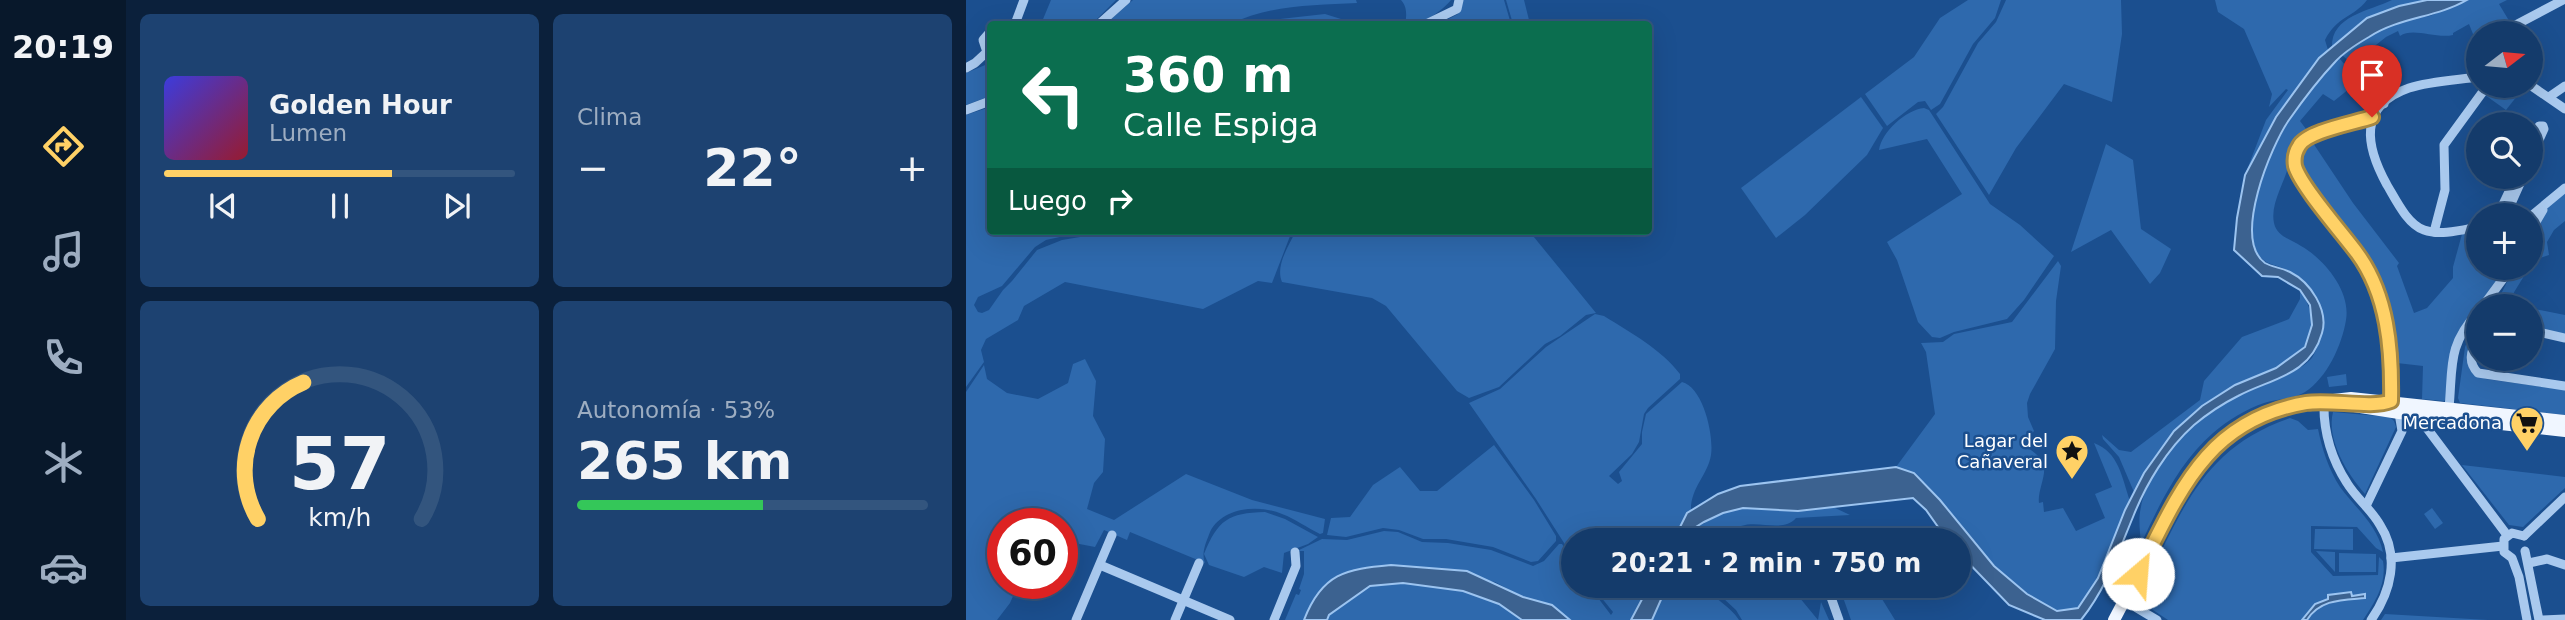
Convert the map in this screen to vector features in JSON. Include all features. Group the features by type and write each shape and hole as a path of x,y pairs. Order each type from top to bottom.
{"main road":[{"path":"2114,620 2192,472 2216,446 2258,418 2282,408 2351,398 2565,421"},
{"path":"2324,401 2399,413 2565,431"},
{"path":"2339,403 2383,404 2391,401"}],"street":[{"path":"1016,21 1024,0"},
{"path":"1102,21 1126,0"},
{"path":"1432,21 1457,9 1459,0"},
{"path":"2525,21 2563,0"},
{"path":"966,68 987,52"},
{"path":"2351,67 2384,104"},
{"path":"2391,401 2388,336 2377,291 2364,262 2299,176 2295,159 2297,148 2309,136 2372,117 2399,93 2417,86 2466,79"},
{"path":"2549,96 2565,86"},
{"path":"2543,93 2565,109"},
{"path":"2434,232 2445,191 2444,145 2478,98"},
{"path":"966,110 987,103"},
{"path":"2372,117 2370,146 2375,163 2409,219 2423,230 2434,232 2466,228"},
{"path":"2543,208 2565,188"},
{"path":"2449,408 2454,346 2466,332"},
{"path":"2543,333 2565,338"},
{"path":"2476,371 2565,386"},
{"path":"2324,401 2327,438 2335,463 2348,485 2381,526 2391,558 2389,586 2383,603 2371,620"},
{"path":"2366,506 2402,431 2399,413"},
{"path":"2424,415 2423,423 2507,535"},
{"path":"2524,536 2565,497"},
{"path":"2507,535 2518,533 2524,536 2541,620 2565,619"},
{"path":"1076,620 1112,534"},
{"path":"2507,535 2504,552 2512,558 2528,620"},
{"path":"2391,558 2503,546"},
{"path":"2512,558 2525,551"},
{"path":"1274,620 1296,566 1295,552"},
{"path":"2529,563 2542,559 2565,565"},
{"path":"1175,620 1199,563"},
{"path":"1100,565 1230,620"},
{"path":"1831,598 1839,620"},
{"path":"2125,600 2157,620"}],"shaded area":[{"path":"1051,0 1116,0 1095,21 1042,21"},
{"path":"1133,0 1356,0 1357,3 1276,10 1238,21 1108,21"},
{"path":"1401,0 1451,0 1431,17 1421,21 1406,21"},
{"path":"1463,0 1504,0 1510,21 1445,21 1458,14"},
{"path":"1506,0 1524,0 1529,21 1512,21"},
{"path":"1968,0 2001,0 1995,18 1973,44 1940,104 1931,110 1925,101 1918,102 1887,126 1865,94 1914,57 1940,18"},
{"path":"2006,0 2121,0 2122,34 2112,102 2064,84 2016,148 1989,195 1936,114 1943,107 1978,43 1996,22"},
{"path":"2215,0 2367,0 2330,32 2325,40 2328,50 2319,58 2276,117 2245,175 2266,120 2288,90 2269,107 2272,94 2244,29 2218,12"},
{"path":"2392,0 2427,0 2399,6 2367,18 2332,47 2333,37 2344,21"},
{"path":"2427,0 2467,0 2443,11 2381,30 2342,55 2317,83 2281,133 2258,192 2252,234 2256,251 2265,263 2287,271 2304,283 2316,298 2323,315 2322,333 2309,358 2288,374 2221,406 2194,425 2175,445 2144,492 2117,557 2081,620 2045,620 2009,605 1971,566 1971,538 1994,566 2027,594 2057,611 2078,608 2098,578 2125,510 2144,473 2174,431 2202,406 2235,385 2276,368 2305,347 2312,325 2310,305 2300,290 2278,277 2262,276 2234,250 2245,175 2276,117 2319,58 2367,18 2399,6"},
{"path":"2467,0 2507,0 2499,4 2509,21 2466,21 2466,26 2453,35 2446,36 2411,33 2400,36 2398,31 2386,37 2352,64 2342,55 2371,35 2400,21 2430,16"},
{"path":"1325,14 1343,21 1267,21"},
{"path":"2339,58 2359,81 2334,101 2323,94 2300,121 2309,133 2299,139 2294,147 2273,216 2278,232 2318,259 2327,267 2340,287 2346,320 2337,350 2327,370 2305,392 2250,409 2213,433 2180,470 2141,544 2140,516 2146,490 2179,441 2193,426 2225,403 2304,365 2312,358 2318,345 2322,328 2319,308 2292,274 2259,255 2252,228 2254,203 2262,175 2275,147 2306,95"},
{"path":"987,64 987,97 966,105 966,73"},
{"path":"1861,97 1883,128 1867,155 1805,215 1776,238 1741,188"},
{"path":"2489,98 2516,98 2506,110"},
{"path":"987,108 987,235 1069,235 1046,240 1035,247 1002,286 978,297 974,305 978,312 989,310 1037,250 1062,240 1085,235 1290,235 1272,283 1258,281 1203,309 1065,282 1024,306 1018,320 986,339 981,350 984,362 966,387 966,115"},
{"path":"1924,108 1929,110 1990,204 2020,225 2054,256 2024,300 2007,319 1940,338 1932,337 1918,322 1897,260 1887,242 1962,194 1927,139 1879,150 1885,136 1896,123 1910,113"},
{"path":"2313,143 2353,203 2399,263 2397,266 2414,313 2427,308 2453,278 2453,267 2462,234 2466,234 2466,280 2497,280 2488,294 2466,294 2466,323 2456,351 2450,395 2444,401 2422,399 2423,366 2397,363 2389,310 2377,276 2358,244 2302,169 2302,156"},
{"path":"2106,144 2133,160 2141,229 2171,249 2160,273 2150,284 2111,230 2071,252"},
{"path":"2565,193 2565,221 2554,230 2547,242 2549,255 2543,257 2543,213"},
{"path":"1294,235 1532,235 1596,313 1586,315 1560,336 1545,344 1499,387 1469,398 1457,391 1386,306 1372,298 1282,282 1280,269"},
{"path":"2058,261 2061,266 2056,301 2055,349 2027,403 2028,417 2034,431 2024,444 2044,465 2039,503 2043,502 2044,512 2063,508 2076,531 2105,518 2095,494 2112,487 2094,443 2114,459 2130,501 2098,578 2078,608 2057,611 2027,594 1994,566 1971,538 1971,528 1963,528 1914,473 1896,467 1935,414 1926,352 1921,343 1943,342 1954,334 2012,322"},
{"path":"2508,280 2522,280 2513,294 2501,294"},
{"path":"2300,290 2310,310 2311,331 2300,352 2204,405 2176,430 2153,460 2134,492 2119,457 2102,435 2119,450 2131,452 2200,400 2204,381 2242,337 2289,319 2300,299"},
{"path":"2543,311 2565,315 2565,335 2543,329"},
{"path":"1595,314 1604,316 1645,342 1680,374 1680,379 1648,408 1644,414 1639,442 1632,454 1609,476 1618,484 1622,481 1619,472 1642,444 1646,414 1682,382 1696,393 1709,424 1711,455 1693,495 1691,511 1687,513 1680,528 1561,528 1561,538 1469,403 1500,389 1546,347"},
{"path":"2466,345 2466,371 2477,371 2477,375 2486,379 2565,390 2565,415 2460,403 2458,398"},
{"path":"1085,359 1096,381 1093,416 1105,439 1103,472 1094,483 1087,509 1114,520 1186,474 1252,500 1325,519 1323,533 1320,534 1273,511 1242,510 1223,517 1210,532 1205,548 1205,563 1130,532 1127,540 1104,530 1095,547 1078,544 1078,508 987,508 987,599 1012,599 997,620 966,620 966,392 984,365 987,379 1007,393 1038,399 1068,383 1073,364"},
{"path":"2346,374 2347,385 2329,387 2327,377"},
{"path":"2333,412 2390,417 2394,421 2396,427 2365,494 2351,477 2335,445"},
{"path":"2290,418 2308,430 2318,429 2326,459 2336,480 2371,525 2380,542 2383,552 2357,527 2311,526 2311,552 2333,576 2378,575 2379,557 2383,561 2382,585 2363,620 2307,620 2318,607 2352,596 2351,593 2318,604 2302,620 2168,620 2138,600 2151,580 2148,578 2174,526 2201,481 2238,445 2261,430"},
{"path":"1494,445 1556,536 1556,541 1538,561 1531,562 1493,547 1446,539 1423,539 1399,530 1383,528 1346,537 1327,535 1331,518 1350,517 1373,485 1400,467 1420,491 1437,491"},
{"path":"2462,465 2565,477 2565,488 2523,527 2509,525"},
{"path":"1896,467 1914,473 1963,528 1939,528 1913,498 1798,511 1743,508 1723,513 1694,528 1680,528 1687,513 1718,494 1740,486"},
{"path":"1831,506 1850,515 1796,518 1778,526 1756,524 1741,526 1742,528 1695,528 1723,513 1743,508 1798,511"},
{"path":"2432,508 2443,523 2435,529 2424,514"},
{"path":"1265,512 1285,519 1318,537 1284,553 1282,573 1264,567 1244,577 1209,565 1204,554 1220,526 1242,514"},
{"path":"2315,529 2353,529 2353,550 2314,549"},
{"path":"1384,531 1398,532 1422,542 1491,550 1533,566 1544,561 1561,544 1561,598 1598,598 1611,615 1613,612 1602,598 1643,598 1631,620 1570,620 1552,605 1523,597 1495,582 1391,565 1371,566 1475,581 1522,620 1285,620 1296,594 1299,595 1304,574 1304,551 1297,551 1322,539 1347,540"},
{"path":"2316,551 2335,552 2335,572"},
{"path":"2339,553 2376,554 2376,572 2339,572"},
{"path":"1391,565 1467,571 1523,597 1552,605 1570,620 1522,620 1499,604 1463,591 1403,583 1370,586 1329,615 1327,620 1304,620 1319,592 1337,576"},
{"path":"2351,592 2352,596 2365,594 2365,598 2325,604 2307,620 2302,620 2315,604 2328,599 2328,595"},
{"path":"1643,598 1662,598 1652,620 1631,620"},
{"path":"1662,598 1716,598 1739,620 1652,620"},
{"path":"1723,598 1800,598 1818,620 1742,620"},
{"path":"1843,598 1881,598 1895,620 1851,620"},
{"path":"1821,602 1829,620 1818,620"},
{"path":"2385,614 2488,620 2381,620"}],"place":[{"name":"Mercadona","path":"2527,453"},
{"name":"Lagar del Cañaveral","path":"2072,481"}],"route":[{"path":"2138,574 2192,472 2216,446 2235,431 2282,408 2307,403 2324,401 2383,404 2391,401 2387,326 2377,291 2364,262 2295,167 2297,148 2309,136 2372,117"}]}
